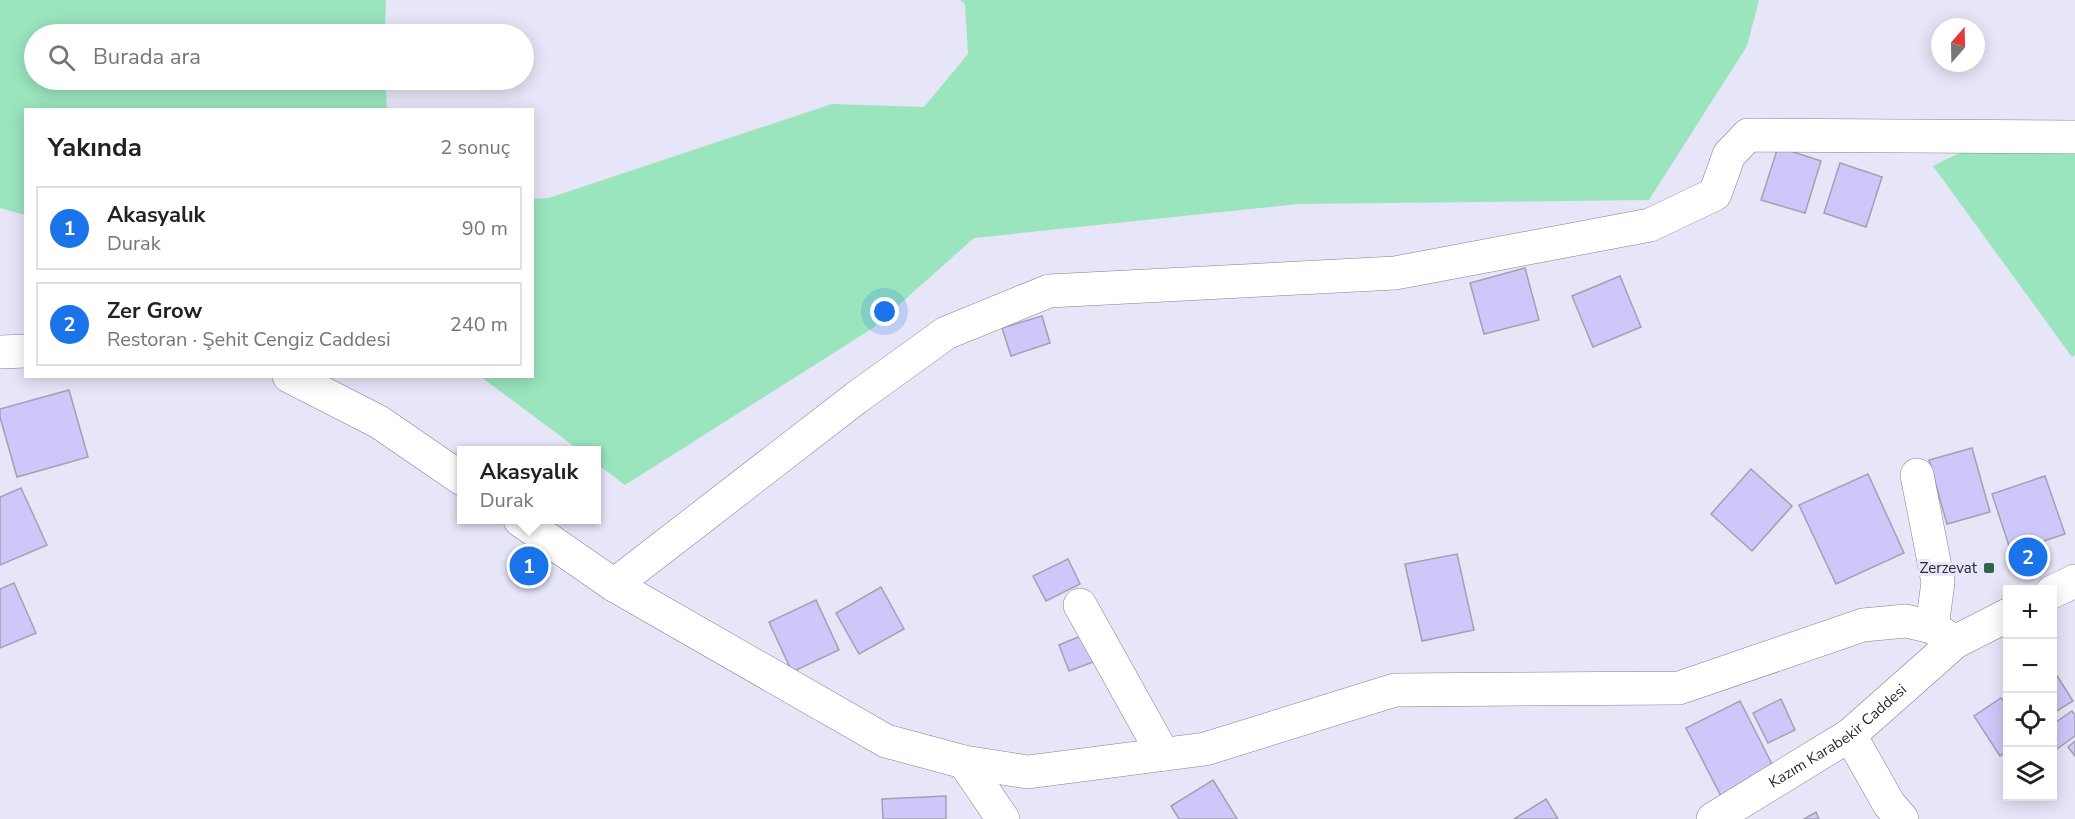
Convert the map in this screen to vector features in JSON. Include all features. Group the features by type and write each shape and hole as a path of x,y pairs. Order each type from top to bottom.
{"street":[{"path":"614,585 856,398 946,333 1049,291 1395,273 1650,225 1715,194 1729,155 1748,135 2075,137"},
{"path":"0,352 24,351"},
{"path":"293,378 380,422 457,476"},
{"path":"527,524 614,585 886,741 964,762 1028,772 1205,749 1395,690 1679,688 1863,625 1906,621 1943,635 1938,582 1917,475"},
{"path":"2057,590 2075,581"},
{"path":"1080,605 1163,754"},
{"name":"Kazım Karabekir Caddesi","path":"1713,819 1850,735 1943,635 2003,616"},
{"path":"1850,735 1889,804 1902,819"},
{"path":"964,762 1002,819"}],"green space":[{"path":"0,0 386,0 385,24 24,24 24,90 386,90 387,108 24,108 24,215 0,208"},
{"path":"960,0 1759,0 1747,46 1649,200 1298,204 974,238 873,328 625,485 601,467 601,446 574,446 482,378 534,378 534,199 549,198 832,104 924,107 968,54 965,4"},
{"path":"1976,145 2075,145 2075,355 2072,357 1933,166"}],"building":[{"path":"1778,147 1821,161 1805,213 1761,200"},
{"path":"1840,163 1882,177 1866,227 1824,213"},
{"path":"1525,268 1539,320 1484,334 1470,283"},
{"path":"1620,276 1641,327 1593,347 1572,296"},
{"path":"1042,316 1050,343 1011,356 1002,328"},
{"path":"69,390 88,457 17,477 0,417 0,409"},
{"path":"1972,448 1990,512 1947,524 1929,460"},
{"path":"1751,469 1792,506 1752,551 1711,514"},
{"path":"1868,474 1904,553 1836,584 1799,505"},
{"path":"2045,476 2065,534 2011,552 1992,494"},
{"path":"21,488 47,545 0,565 0,497"},
{"path":"1457,554 1474,630 1422,641 1405,564"},
{"path":"1068,559 1080,584 1046,601 1033,576"},
{"path":"14,583 36,633 0,648 0,589"},
{"path":"881,587 904,629 859,654 836,613"},
{"path":"816,600 839,650 792,672 769,622"},
{"path":"1083,635 1093,662 1069,671 1059,645"},
{"path":"2057,676 2073,701 2057,711"},
{"path":"2001,698 2003,701 2003,754 2000,756 1974,716"},
{"path":"1781,699 1795,730 1768,743 1753,713"},
{"path":"1740,701 1778,776 1724,802 1686,728"},
{"path":"2072,711 2075,715 2075,736 2057,749 2057,747 2057,722"},
{"path":"2075,741 2075,756 2068,747"},
{"path":"1213,780 1237,819 1179,819 1171,806"},
{"path":"946,796 946,819 883,819 882,799"},
{"path":"1546,799 1558,819 1514,819"},
{"path":"1816,812 1819,819 1804,819"}],"place":[{"name":"Zer Grow","path":"2028,557"},
{"name":"Akasyalık","path":"529,566"},
{"name":"Zerzevat","path":"1989,568"}]}
